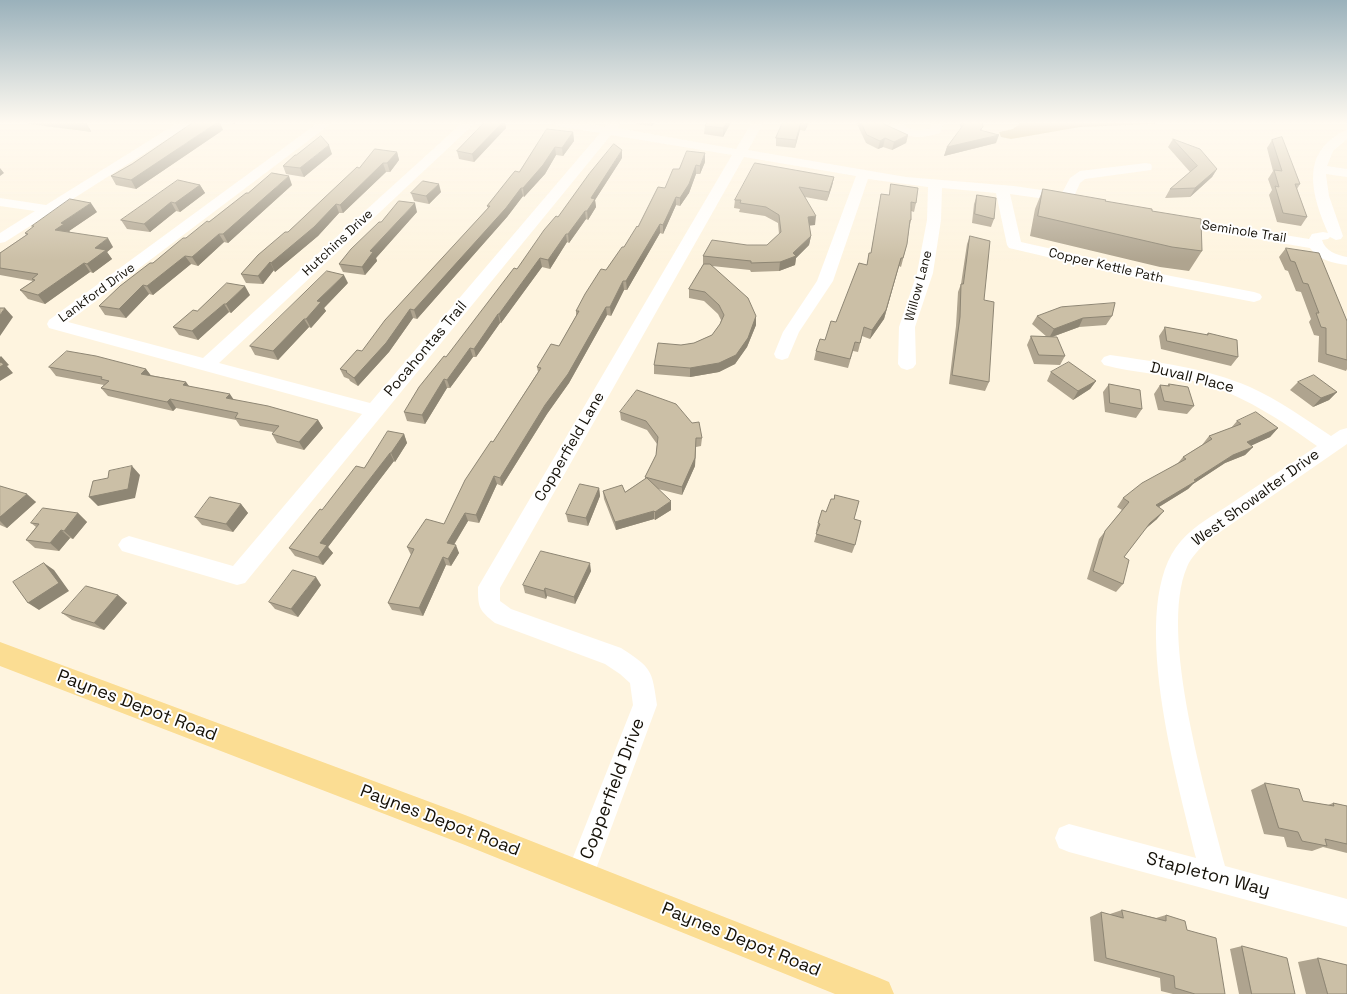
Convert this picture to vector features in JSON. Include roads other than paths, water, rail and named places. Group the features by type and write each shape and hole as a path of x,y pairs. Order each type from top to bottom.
{"main road":[{"name":"Paynes Depot Road","path":"0,654 465,830 877,994"}],"street":[{"path":"0,239 113,168"},
{"name":"Lankford Drive","path":"265,168 55,324 375,411"},
{"name":"Hutchins Drive","path":"206,365 420,168"},
{"name":"Pocahontas Trail","path":"129,545 237,576 577,168"},
{"name":"Copperfield Lane","path":"645,703 641,678 628,666 613,656 503,616 489,605 489,587 731,168"},
{"path":"830,168 935,184 1002,189 1081,201"},
{"path":"1067,198 1075,178 1079,176 1134,168"},
{"path":"1315,244 1318,237 1342,237 1320,192 1320,169 1347,173"},
{"path":"782,354 791,332 825,281 863,174"},
{"name":"Willow Lane","path":"907,364 907,328 925,273 934,220 935,184"},
{"name":"Copper Kettle Path","path":"1002,189 1014,245 1171,281 1254,297"},
{"path":"0,202 48,209"},
{"name":"Seminole Trail","path":"1163,218 1315,244 1323,252 1347,262"},
{"name":"Duvall Place","path":"1110,361 1199,378 1222,384 1244,392 1338,440"},
{"name":"West Showalter Drive","path":"1214,877 1183,752 1170,674 1165,624 1168,597 1175,571 1184,552 1200,535 1338,440"},
{"name":"Copperfield Drive","path":"580,875 645,703"},
{"name":"Stapleton Way","path":"1069,838 1347,913"}]}
